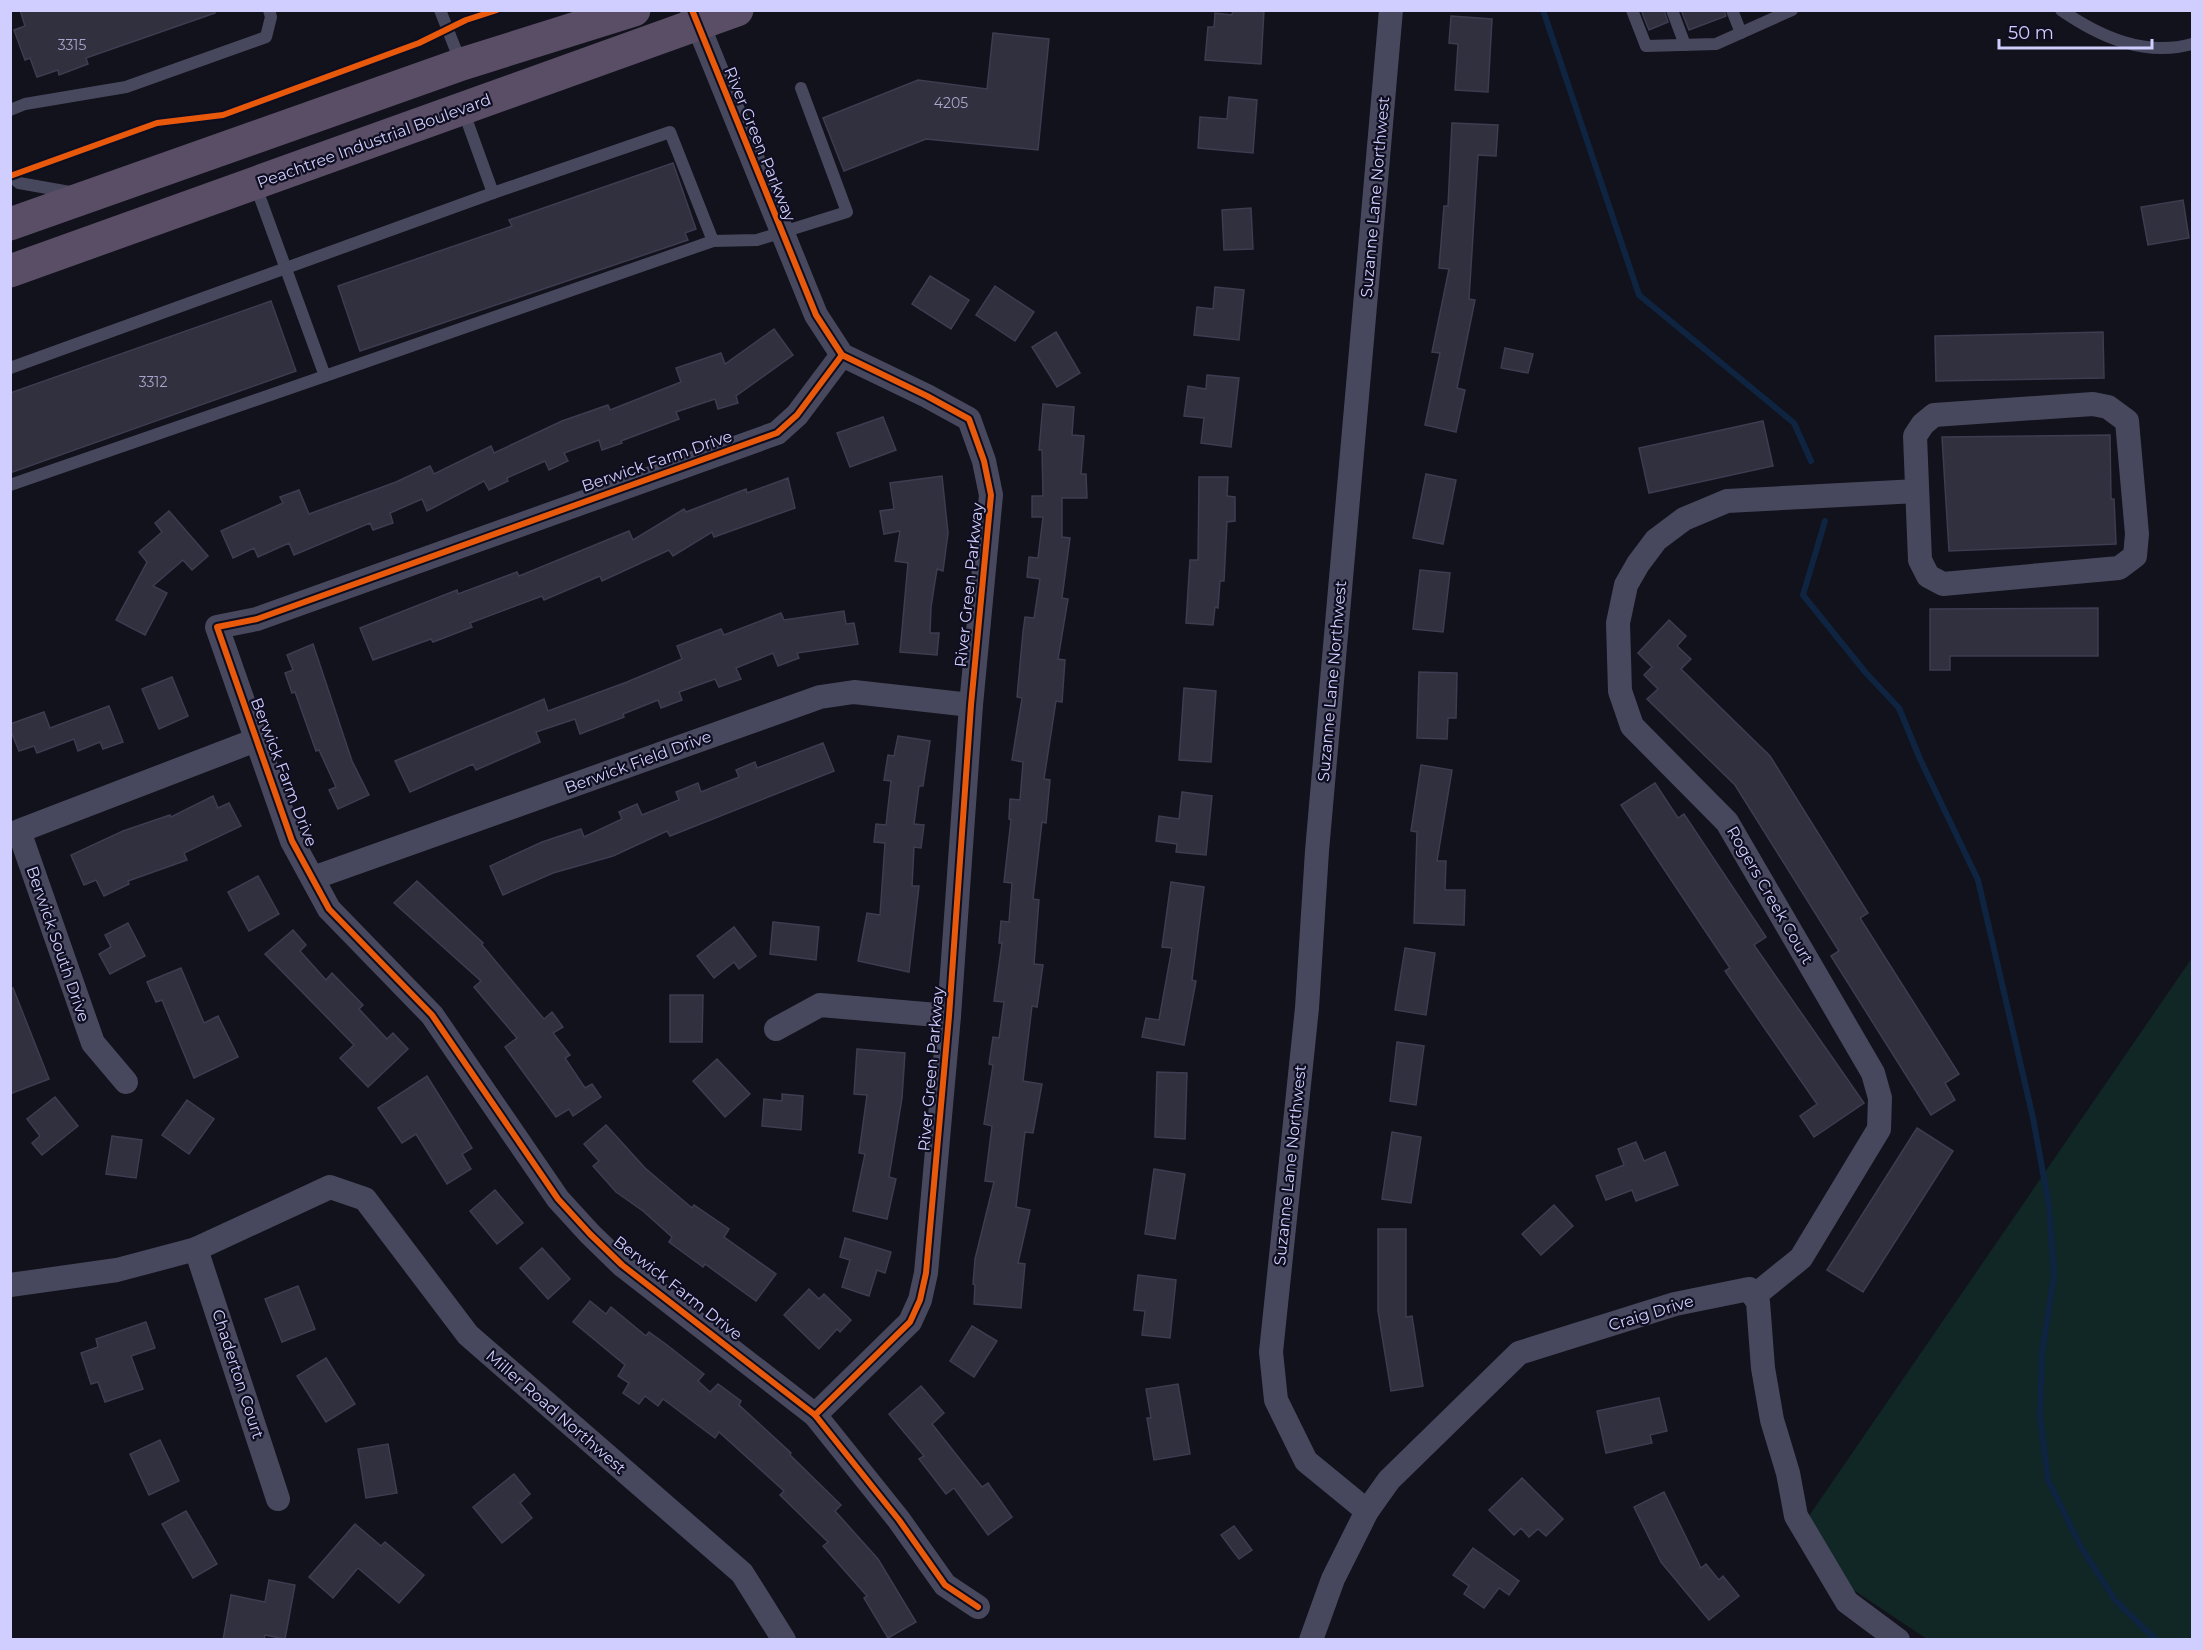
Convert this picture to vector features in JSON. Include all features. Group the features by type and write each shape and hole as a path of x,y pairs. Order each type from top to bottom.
{"highway":[{"path":"10,224 462,64 634,10"},
{"name":"Peachtree Industrial Boulevard","path":"10,271 463,109 695,18 737,10"}],"street":[{"name":"Suzanne Lane Northwest","path":"1367,1511 1306,1461 1276,1400 1271,1352 1306,1008 1317,851 1391,10"},
{"name":"River Green Parkway","path":"695,18 816,315 842,355 969,419 984,461 991,495 971,705 949,1016 926,1273 920,1300 910,1322 815,1415"},
{"name":"Berwick Farm Drive","path":"842,355 797,415 777,433 257,619 217,627 292,842 329,909 432,1015 558,1199 590,1234 622,1265 815,1415 899,1520 945,1585 978,1607"},
{"path":"2094,404 2108,407 2127,421 2137,534 2135,556 2119,568 1943,584 1928,576 1920,560 1917,491 1915,436 1923,423 1934,415 2094,404"},
{"name":"Rogers Creek Court","path":"1754,1296 1801,1258 1833,1208 1879,1129 1880,1098 1873,1073 1727,822 1632,726 1620,691 1620,614 1626,585 1656,540 1684,519 1727,501 1917,491"},
{"name":"Berwick Field Drive","path":"313,878 819,697 854,692 971,705"},
{"name":"Berwick South Drive","path":"126,1082 93,1043 19,831 256,740"},
{"path":"776,1029 820,1005 949,1016"},
{"name":"Miller Road Northwest","path":"196,1250 330,1187 365,1198 468,1335 742,1573 784,1640"},
{"path":"10,1285 117,1270 196,1250"},
{"name":"Chaderton Court","path":"196,1250 278,1499"},
{"name":"Craig Drive","path":"1311,1640 1333,1578 1367,1511 1389,1480 1520,1353 1676,1304 1749,1289 1754,1296"},
{"path":"1754,1296 1758,1302 1763,1368 1772,1420 1788,1473 1796,1516 1848,1602 1898,1640"}],"lane":[{"path":"10,110 24,104 126,87 266,37 271,17 269,10"},
{"path":"440,10 462,64"},
{"path":"1632,10 1647,46 1716,44 1792,11"},
{"path":"1672,10 1685,45"},
{"path":"1732,10 1741,33"},
{"path":"2061,10 2083,26 2132,44 2158,49 2193,44"},
{"path":"10,485 713,241 757,240 846,212 801,88"},
{"path":"463,109 493,193"},
{"path":"10,368 493,193 670,132 713,241"},
{"path":"10,175 19,183 89,196"},
{"path":"255,183 325,376"}],"green space":[{"path":"2192,958 2192,1639 1927,1639 1849,1587 1809,1516"}],"building":[{"path":"20,10 214,10 215,13 86,58 88,64 59,75 58,70 37,77 30,58 25,60 14,30 25,26"},
{"path":"1233,10 1264,10 1261,64 1205,60 1208,27 1214,27 1215,13 1232,15"},
{"path":"1641,10 1664,10 1668,22 1649,30"},
{"path":"1681,10 1724,10 1726,16 1689,30"},
{"path":"1451,16 1492,19 1488,92 1455,90 1458,44 1449,43"},
{"path":"993,33 1049,39 1038,150 926,139 844,171 823,118 918,80 987,89"},
{"path":"1229,97 1257,100 1253,153 1198,148 1200,117 1227,119"},
{"path":"1452,123 1498,125 1496,156 1478,155 1469,299 1475,300 1457,388 1465,390 1456,432 1425,425 1440,353 1432,352 1449,269 1439,268 1444,206 1448,206"},
{"path":"673,163 696,229 685,233 688,240 360,351 338,286 512,226 509,220"},
{"path":"2183,200 2189,238 2148,245 2141,207"},
{"path":"1251,208 1253,249 1224,250 1222,210"},
{"path":"930,276 969,300 951,329 912,304"},
{"path":"995,286 1034,312 1015,341 976,315"},
{"path":"1215,287 1244,290 1239,340 1194,335 1197,307 1213,309"},
{"path":"271,301 296,371 10,473 10,393"},
{"path":"774,329 793,355 736,396 738,403 718,409 715,399 676,412 679,419 621,441 622,443 602,450 599,440 564,453 568,461 549,470 545,461 507,478 508,481 489,490 484,481 427,511 422,499 390,513 393,523 373,530 370,523 294,555 289,543 258,557 254,548 233,558 221,531 283,503 280,497 299,490 309,514 396,482 430,466 434,474 491,446 494,453 562,421 608,405 610,410 681,382 676,368 721,353 725,364"},
{"path":"1056,332 1080,373 1057,387 1032,347"},
{"path":"2103,332 2104,378 1936,381 1935,336"},
{"path":"1505,348 1533,354 1528,373 1501,368"},
{"path":"1207,375 1239,378 1231,447 1201,443 1204,418 1184,416 1188,386 1206,389"},
{"path":"1043,404 1074,407 1072,435 1084,436 1081,474 1086,474 1087,498 1062,498 1062,537 1070,538 1062,598 1068,599 1058,659 1065,660 1062,702 1056,701 1044,779 1050,780 1046,823 1042,822 1033,899 1039,900 1034,964 1043,965 1037,1007 1032,1006 1023,1081 1042,1084 1033,1133 1025,1132 1016,1207 1030,1210 1018,1263 1025,1264 1021,1308 974,1304 975,1285 973,1284 975,1259 994,1182 985,1181 992,1126 984,1124 993,1065 989,1064 993,1037 999,1038 1004,1002 994,1001 1002,943 999,943 1001,921 1009,922 1012,883 1004,882 1011,820 1009,819 1010,799 1020,800 1023,762 1012,760 1022,698 1017,697 1023,632 1025,617 1034,618 1040,579 1027,577 1029,557 1038,558 1043,517 1032,517 1032,496 1043,496 1042,450 1039,450"},
{"path":"883,417 896,450 850,467 837,433"},
{"path":"1763,421 1773,466 1649,493 1639,448"},
{"path":"2110,435 2111,499 2114,499 2116,544 1949,551 1942,437"},
{"path":"1426,474 1456,480 1443,544 1413,538"},
{"path":"942,476 948,533 943,571 937,569 931,607 930,633 939,633 937,655 900,652 908,563 895,561 900,531 884,534 880,511 894,509 890,483"},
{"path":"1199,477 1228,477 1227,496 1235,497 1235,521 1227,522 1224,581 1220,581 1218,608 1215,607 1213,625 1186,623 1190,560 1198,560"},
{"path":"788,478 795,508 714,537 712,532 673,556 669,550 602,581 600,576 544,600 542,596 470,623 472,627 433,642 431,639 373,660 360,628 457,590 458,594 517,572 519,576 629,531 633,540 684,509 686,512 746,489 747,493"},
{"path":"169,511 208,556 192,570 183,560 153,586 167,593 145,635 116,620 147,562 139,552 162,532 155,523"},
{"path":"1420,570 1450,573 1443,632 1413,629"},
{"path":"2098,608 2098,656 1950,656 1950,670 1930,670 1930,609"},
{"path":"844,611 846,624 854,623 858,644 797,653 799,658 778,666 773,653 736,668 741,679 719,687 715,679 679,692 682,700 661,708 658,700 623,714 624,717 580,734 575,719 536,732 540,742 476,770 473,764 410,792 395,761 544,699 548,711 627,682 682,659 677,646 721,629 724,635 781,613 784,620"},
{"path":"1669,620 1686,636 1677,646 1691,659 1681,669 1770,756 1868,913 1860,918 1959,1074 1945,1083 1955,1100 1931,1115 1831,956 1839,951 1735,785 1647,699 1658,689 1644,675 1652,667 1638,653"},
{"path":"313,644 352,761 369,795 338,809 329,790 336,787 319,750 316,751 295,692 292,693 285,673 293,670 287,655"},
{"path":"1419,672 1457,673 1456,718 1448,718 1447,739 1417,738"},
{"path":"172,677 188,716 159,729 142,689"},
{"path":"1184,688 1216,691 1211,762 1179,760"},
{"path":"109,706 123,742 103,749 100,742 78,751 74,739 37,753 34,746 19,751 10,729 10,724 44,712 50,728"},
{"path":"898,736 930,741 923,786 919,786 914,824 924,825 921,848 914,847 912,886 919,886 909,972 858,961 867,913 880,915 885,843 874,842 876,824 886,825 891,781 884,780 888,755 894,756"},
{"path":"823,743 834,771 670,836 667,831 613,856 553,873 503,895 490,866 542,842 581,829 584,837 622,819 619,812 637,804 642,815 679,800 676,792 698,783 701,792 739,777 736,770 755,762 757,768"},
{"path":"1421,765 1452,770 1437,861 1446,861 1445,890 1465,890 1464,925 1414,923 1417,832 1411,831"},
{"path":"1655,783 1678,818 1684,814 1766,937 1754,945 1864,1103 1814,1137 1800,1116 1817,1104 1725,971 1730,968 1621,805"},
{"path":"1182,792 1212,796 1206,855 1176,852 1177,844 1156,841 1159,816 1179,819"},
{"path":"213,796 218,808 229,803 241,826 184,853 187,860 128,881 129,884 104,896 96,880 84,885 71,855 123,831 170,815 171,817"},
{"path":"258,876 279,914 249,931 228,892"},
{"path":"417,881 483,943 482,945 544,1019 552,1012 563,1027 553,1033 570,1055 565,1058 585,1088 592,1084 601,1097 573,1116 569,1109 556,1117 505,1047 517,1038 474,987 481,981 394,903"},
{"path":"1171,882 1204,887 1192,980 1196,981 1184,1045 1142,1037 1146,1018 1159,1020 1172,948 1162,947"},
{"path":"773,922 819,927 816,960 770,954"},
{"path":"128,923 145,956 110,974 99,954 111,947 105,935"},
{"path":"734,927 756,956 739,969 734,962 714,978 697,956"},
{"path":"293,930 306,945 300,951 326,980 332,973 363,1005 359,1009 387,1039 393,1033 408,1049 368,1087 340,1058 354,1045 265,954"},
{"path":"1405,948 1435,953 1426,1015 1395,1010"},
{"path":"181,968 204,1023 218,1016 238,1057 194,1078 162,1000 156,1002 147,982"},
{"path":"13,988 49,1079 10,1094 10,989"},
{"path":"670,995 703,995 702,1042 670,1042"},
{"path":"1397,1042 1424,1046 1416,1105 1390,1101"},
{"path":"857,1049 905,1053 902,1098 889,1177 896,1179 887,1219 853,1211 865,1154 859,1153 867,1095 854,1094"},
{"path":"717,1059 750,1094 725,1117 693,1081"},
{"path":"1157,1072 1187,1073 1185,1139 1155,1137"},
{"path":"427,1076 472,1148 462,1154 471,1169 447,1184 416,1134 402,1143 378,1108"},
{"path":"782,1094 803,1096 801,1130 762,1126 764,1099 782,1101"},
{"path":"55,1097 78,1126 42,1155 32,1143 40,1136 27,1119"},
{"path":"187,1100 214,1119 189,1154 162,1135"},
{"path":"606,1125 645,1168 692,1208 694,1205 729,1229 724,1237 776,1274 756,1301 705,1264 703,1267 669,1242 672,1237 643,1211 616,1192 593,1166 599,1161 584,1144"},
{"path":"1917,1128 1953,1151 1863,1292 1827,1270"},
{"path":"1392,1132 1421,1137 1411,1203 1382,1199"},
{"path":"112,1136 142,1140 136,1178 106,1174"},
{"path":"1636,1142 1644,1161 1665,1152 1678,1185 1636,1201 1632,1190 1606,1200 1596,1176 1624,1165 1618,1149"},
{"path":"1154,1169 1185,1174 1175,1239 1145,1234"},
{"path":"495,1190 523,1223 497,1244 470,1211"},
{"path":"1554,1205 1573,1226 1541,1255 1522,1234"},
{"path":"1378,1229 1406,1229 1406,1317 1412,1316 1423,1386 1391,1391 1378,1311"},
{"path":"845,1238 891,1252 885,1273 877,1270 869,1296 842,1287 850,1260 840,1257"},
{"path":"542,1248 570,1279 548,1299 520,1268"},
{"path":"1138,1275 1176,1280 1170,1338 1142,1335 1145,1311 1134,1310"},
{"path":"298,1286 315,1329 282,1342 265,1299"},
{"path":"809,1289 819,1299 824,1294 851,1320 840,1332 837,1329 819,1349 784,1315"},
{"path":"590,1301 606,1314 611,1307 646,1336 649,1332 667,1345 704,1374 698,1381 710,1392 718,1384 741,1401 739,1405 791,1453 790,1455 841,1505 835,1511 878,1559 916,1622 888,1638 864,1598 867,1596 823,1546 828,1542 780,1495 784,1491 719,1432 715,1438 663,1399 658,1406 645,1396 639,1404 623,1393 629,1383 618,1376 625,1365 573,1322"},
{"path":"146,1322 155,1348 131,1356 143,1389 105,1402 98,1382 91,1384 81,1353 98,1347 96,1339"},
{"path":"972,1326 997,1341 974,1377 950,1361"},
{"path":"326,1358 355,1404 326,1422 297,1376"},
{"path":"1178,1384 1190,1454 1154,1460 1147,1418 1151,1418 1146,1389"},
{"path":"921,1386 944,1413 932,1424 982,1487 988,1483 1012,1517 988,1535 954,1488 946,1494 919,1459 924,1456 889,1414"},
{"path":"1659,1398 1667,1431 1650,1435 1652,1443 1606,1453 1597,1411"},
{"path":"160,1440 179,1481 149,1495 130,1454"},
{"path":"388,1444 397,1493 366,1498 358,1449"},
{"path":"514,1474 530,1494 520,1503 532,1518 502,1543 473,1507"},
{"path":"1522,1478 1563,1519 1546,1536 1538,1529 1529,1537 1521,1528 1514,1535 1489,1510"},
{"path":"1664,1492 1701,1568 1706,1564 1719,1580 1723,1576 1739,1596 1709,1620 1661,1562 1634,1507"},
{"path":"186,1511 217,1564 193,1578 162,1524"},
{"path":"355,1524 381,1546 385,1542 424,1575 399,1603 358,1568 333,1598 309,1577"},
{"path":"1234,1526 1252,1550 1239,1559 1221,1535"},
{"path":"1473,1548 1519,1581 1509,1595 1499,1588 1484,1608 1464,1594 1469,1586 1453,1575"},
{"path":"269,1580 295,1585 285,1639 265,1635 264,1640 223,1640 231,1595 265,1602"}],"waterway":[{"path":"1543,10 1639,295 1794,423 1811,461"},
{"path":"1825,521 1803,595 1866,673 1899,708 1920,759 1978,880 2033,1118 2049,1206 2054,1275 2042,1353 2040,1416 2048,1480 2081,1547 2115,1600 2156,1640"}],"cycle path":[{"path":"10,176 157,123 223,115 419,43 466,20 497,10"},
{"path":"692,10 816,315 842,355 969,419 984,461 991,495 971,705 949,1016 926,1273 920,1300 910,1322 815,1415"},
{"path":"842,355 797,415 777,433 257,619 217,627 292,841 329,909 432,1015 558,1199 590,1234 622,1265 815,1415 899,1520 945,1585 978,1607"}]}
